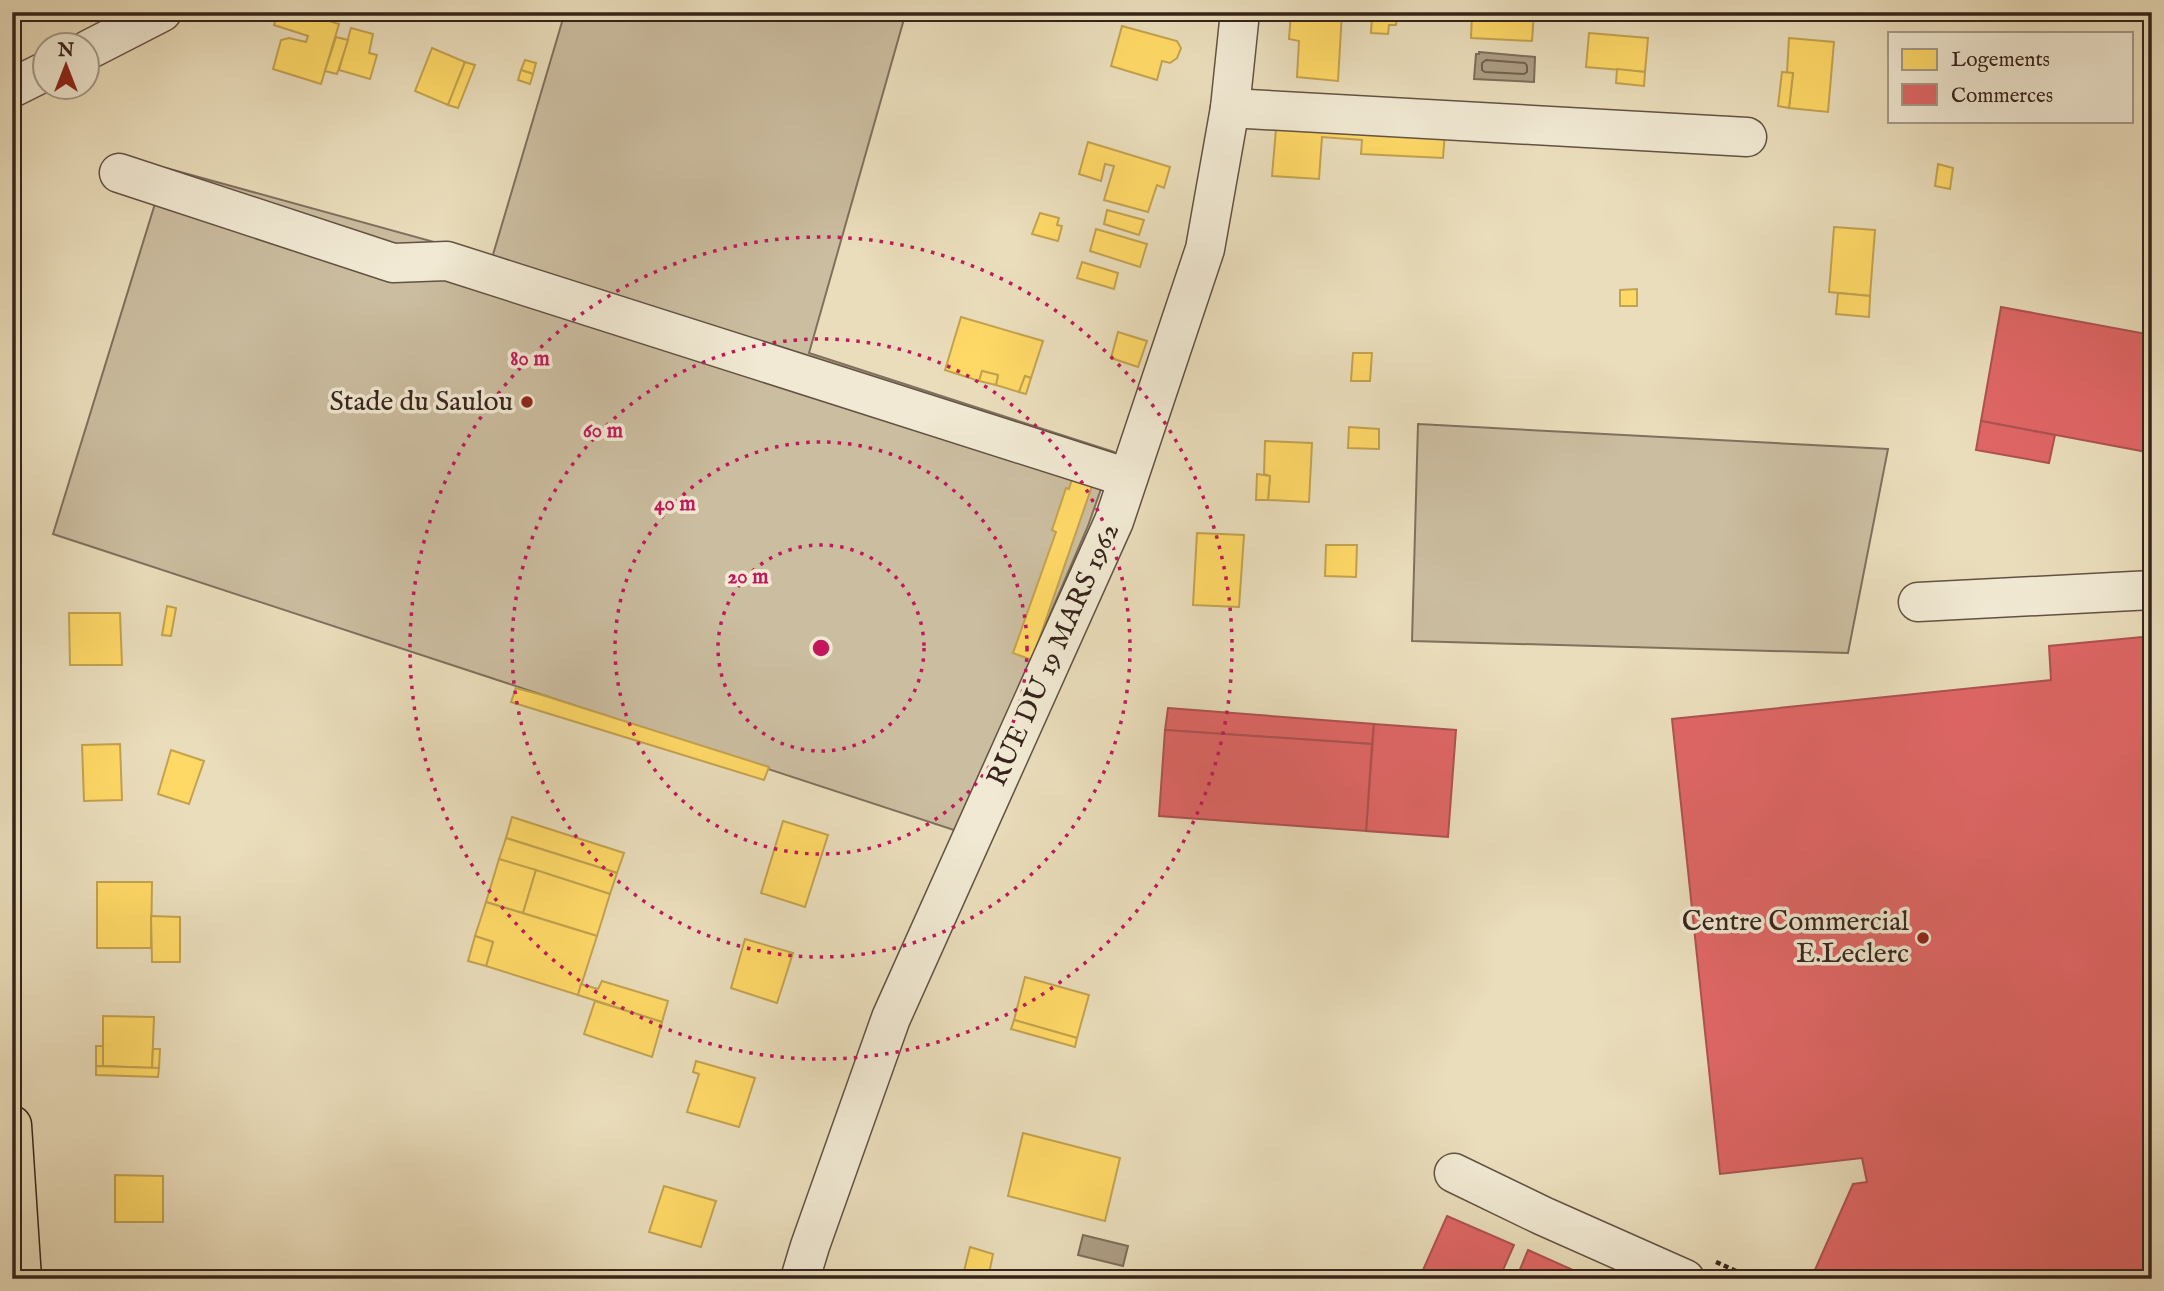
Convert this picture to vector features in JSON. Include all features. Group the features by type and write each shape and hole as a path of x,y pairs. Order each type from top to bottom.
{"main road":[{"path":"12,1125 22,1279"}],"street":[{"path":"102,43 162,12"},
{"name":"RUE DU 19 MARS 1962","path":"800,1279 891,1018 1114,521 1205,249 1230,108 1240,12"},
{"path":"12,88 32,78"},
{"path":"1230,108 1747,137"},
{"path":"119,173 393,263 447,261 1128,478"},
{"path":"1918,602 2152,590"},
{"path":"1454,1173 1685,1279"}],"shaded area":[{"name":"Stade du Saulou","path":"565,12 906,12 809,353 1114,452 1088,526 957,831 53,534 166,168 492,258"},
{"path":"1418,424 1888,449 1848,653 1412,641"}],"water":[{"path":"1479,52 1535,57 1534,82 1474,79 1476,54"},
{"path":"1083,1235 1128,1246 1123,1266 1078,1255"}],"building: Logements":[{"path":"278,12 300,12 339,24 321,84 273,69 281,40 289,38 306,42 308,36 274,25"},
{"path":"1291,12 1342,12 1338,81 1297,77 1299,41 1289,39"},
{"path":"1397,12 1396,25 1389,25 1388,34 1371,33 1372,16 1358,14"},
{"path":"1472,12 1534,12 1532,41 1471,38"},
{"path":"1122,26 1177,41 1181,48 1177,58 1170,63 1162,61 1157,80 1111,66"},
{"path":"351,28 373,34 369,53 377,55 370,79 339,70"},
{"path":"1589,33 1648,38 1645,72 1586,67"},
{"path":"336,37 348,40 337,74 325,71"},
{"path":"1789,38 1834,42 1828,112 1789,108 1793,73 1787,73"},
{"path":"432,48 465,62 448,105 415,91"},
{"path":"525,60 536,63 533,74 521,70"},
{"path":"465,62 475,65 458,108 448,105"},
{"path":"1617,69 1645,72 1644,86 1616,83"},
{"path":"521,70 533,74 530,84 518,80"},
{"path":"1782,72 1793,73 1789,108 1778,106"},
{"path":"1276,129 1445,133 1443,158 1361,154 1362,140 1322,137 1319,179 1272,176"},
{"path":"1088,142 1170,167 1164,188 1157,185 1148,212 1104,200 1114,166 1105,164 1101,181 1079,174"},
{"path":"1938,164 1953,168 1950,189 1935,186"},
{"path":"1107,210 1144,220 1139,235 1104,224"},
{"path":"1040,213 1059,218 1057,225 1062,226 1058,241 1032,234"},
{"path":"1834,227 1875,230 1870,296 1829,292"},
{"path":"1096,229 1147,244 1140,267 1090,251"},
{"path":"1082,262 1118,273 1114,289 1077,278"},
{"path":"1637,289 1637,306 1620,306 1620,290"},
{"path":"1838,293 1870,296 1869,317 1836,314"},
{"path":"961,317 1043,341 1031,378 1025,376 1019,392 996,385 998,375 982,371 979,381 945,370"},
{"path":"1118,332 1147,341 1138,367 1111,358"},
{"path":"1353,353 1372,353 1370,381 1351,381"},
{"path":"982,371 998,375 996,385 979,381"},
{"path":"1025,376 1031,378 1026,394 1019,392"},
{"path":"1349,427 1379,429 1379,449 1348,448"},
{"path":"1265,441 1312,443 1309,502 1268,500 1270,476 1264,474"},
{"path":"1257,474 1270,476 1268,500 1256,500"},
{"path":"1072,479 1092,486 1032,660 1013,653 1056,532 1052,530 1066,488 1069,489"},
{"path":"1197,533 1244,535 1239,607 1193,605"},
{"path":"1326,545 1357,545 1356,577 1325,576"},
{"path":"167,606 176,608 171,636 162,635"},
{"path":"69,613 120,613 122,665 70,665"},
{"path":"516,688 769,767 764,780 511,702"},
{"path":"120,744 122,800 84,801 82,745"},
{"path":"171,750 204,761 189,804 158,794"},
{"path":"512,817 624,853 617,873 506,838"},
{"path":"783,821 828,835 805,907 761,893"},
{"path":"506,838 617,873 610,894 499,859"},
{"path":"499,859 536,870 523,913 486,902"},
{"path":"536,870 610,894 597,936 523,913"},
{"path":"97,882 152,882 151,948 97,948"},
{"path":"486,902 597,936 578,995 486,966 493,942 475,936"},
{"path":"151,916 180,917 180,962 152,962"},
{"path":"475,936 493,942 486,966 468,961"},
{"path":"745,939 793,953 777,1003 731,988"},
{"path":"1025,977 1089,995 1077,1038 1014,1020"},
{"path":"602,981 668,1001 662,1022 578,995 581,984 598,989"},
{"path":"595,1001 662,1022 652,1057 584,1034"},
{"path":"103,1016 154,1017 152,1068 103,1066"},
{"path":"1014,1020 1077,1038 1075,1047 1011,1029"},
{"path":"96,1046 103,1046 103,1066 96,1066"},
{"path":"153,1049 160,1049 159,1068 152,1068"},
{"path":"696,1061 755,1078 739,1127 687,1112 699,1074 693,1072"},
{"path":"96,1066 159,1068 158,1077 96,1075"},
{"path":"1023,1133 1120,1158 1105,1221 1008,1196"},
{"path":"115,1175 163,1176 163,1222 115,1222"},
{"path":"664,1186 716,1201 701,1247 649,1232"},
{"path":"970,1247 993,1254 988,1279 962,1279"}],"building: Commerces":[{"path":"2001,307 2152,335 2152,453 1981,421"},
{"path":"1981,421 2055,435 2049,463 1976,450"},
{"name":"Centre Commercial E.Leclerc","path":"2152,636 2152,1279 1830,1279 1814,1272 1853,1184 1867,1182 1862,1158 1720,1174 1672,719 2051,680 2049,646"},
{"path":"1168,708 1374,724 1372,744 1165,730"},
{"path":"1374,724 1456,730 1448,837 1366,831"},
{"path":"1165,730 1372,744 1366,831 1159,816"},
{"path":"1447,1216 1514,1245 1499,1279 1419,1279"},
{"path":"1528,1250 1593,1279 1516,1279"}],"place":[{"name":"Stade du Saulou","path":"527,402"},
{"name":"Centre Commercial E.Leclerc","path":"1923,938"}]}
